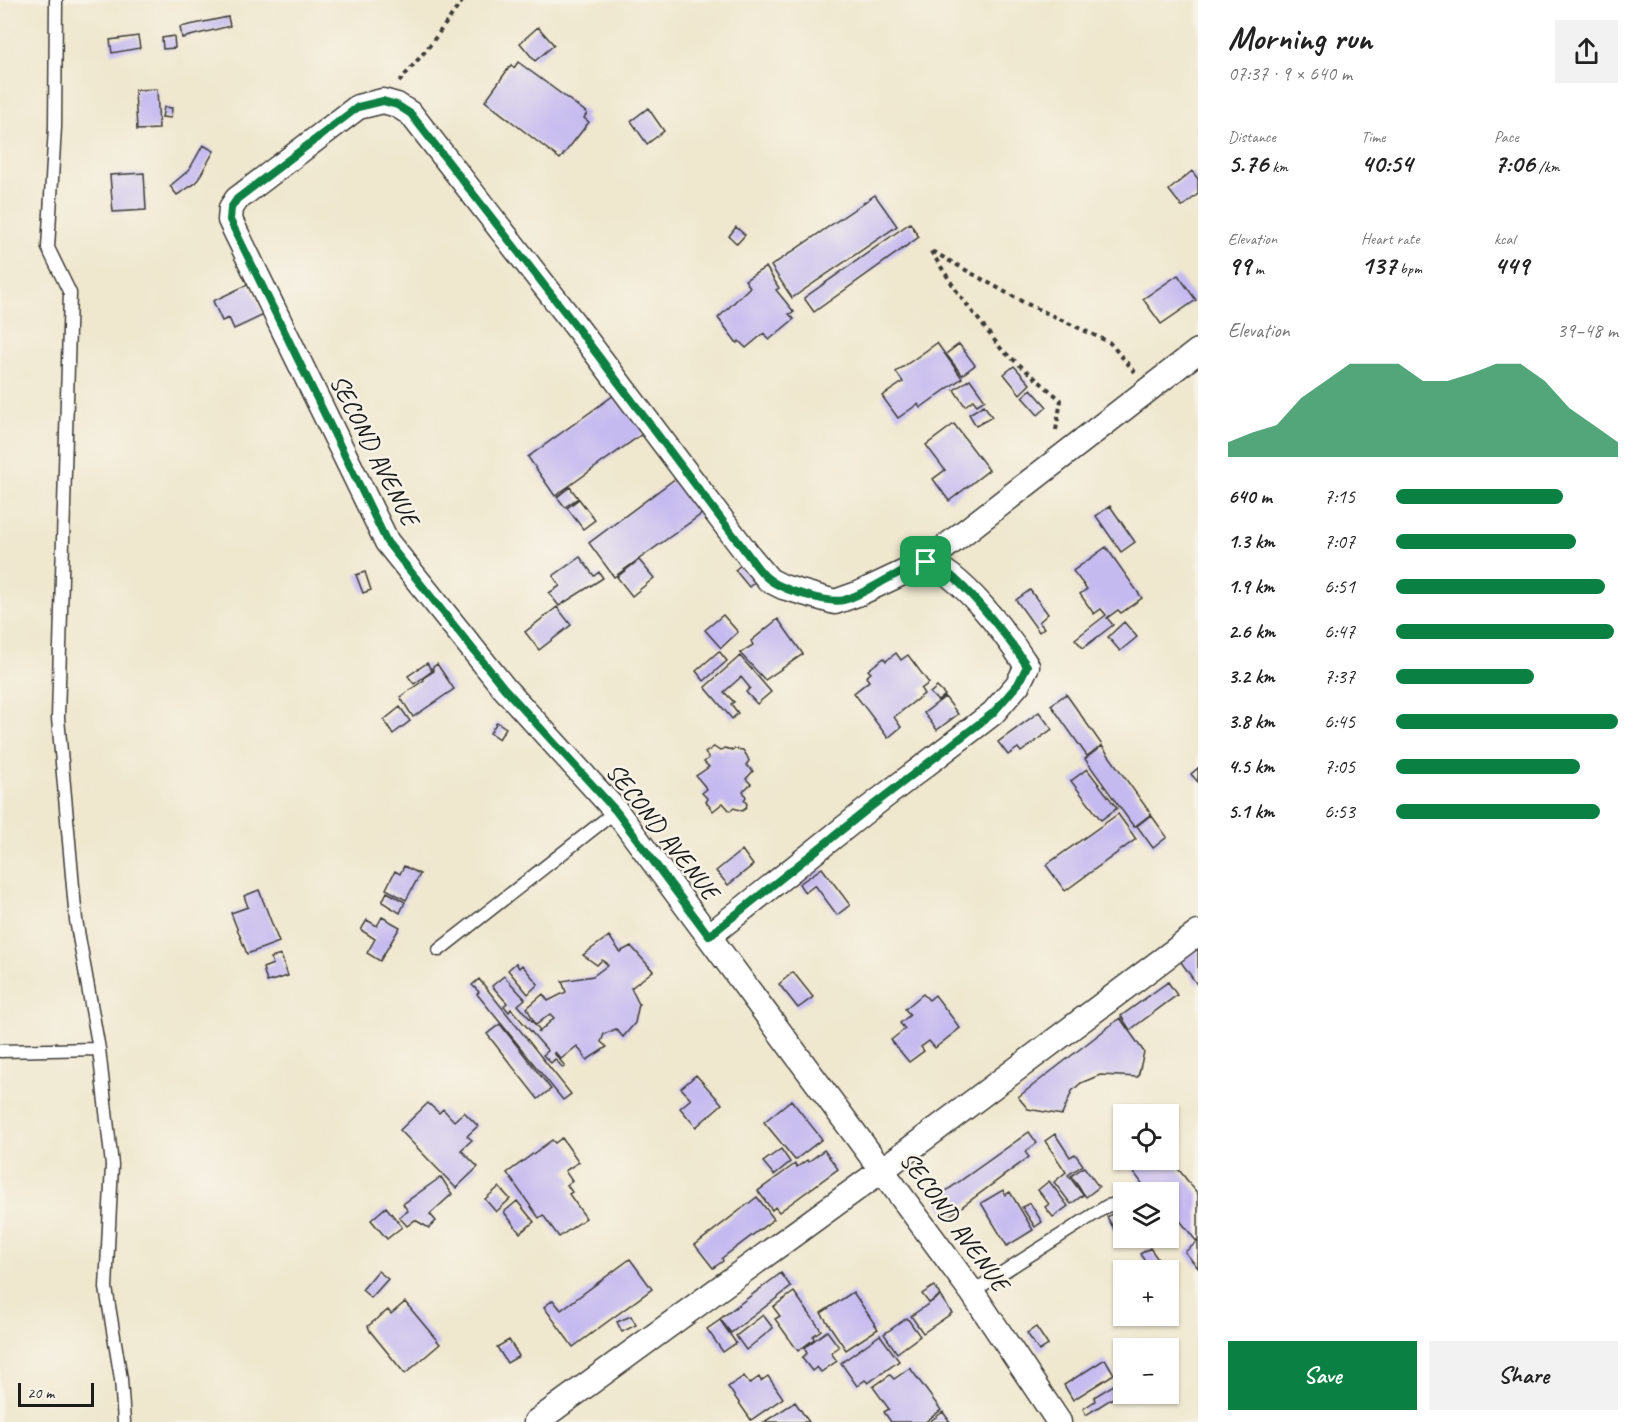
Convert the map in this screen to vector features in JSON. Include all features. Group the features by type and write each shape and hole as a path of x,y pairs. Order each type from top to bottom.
{"street":[{"name":"SECOND AVENUE","path":"383,101 358,107 237,199 231,208 230,220 387,542 504,688 616,811 972,1292 1059,1422"},
{"path":"383,101 397,105 411,114 582,334 749,556 769,580 783,587 835,602 926,562 1198,351"},
{"path":"709,936 993,713 1018,684 1027,666 1013,646 984,610 951,575 936,565 926,562"},
{"path":"536,1422 882,1170 1198,933"}],"lane":[{"path":"57,0 55,127 48,248 70,293 58,718 76,920 99,1049 112,1165 106,1288 122,1379 124,1422"},
{"path":"439,950 616,811"},
{"path":"0,1051 99,1049"},
{"path":"972,1292 1107,1206 1113,1205"}],"path":[{"path":"383,101 427,49 463,0"},
{"path":"1065,454 1055,438 1061,400 1002,350 958,292 930,250 1023,302 1109,342 1149,388"}],"building":[{"path":"228,17 230,26 182,38 180,27"},
{"path":"538,27 554,45 535,61 520,43"},
{"path":"138,36 140,48 112,53 110,40"},
{"path":"174,36 175,48 163,49 162,38"},
{"path":"518,62 587,113 584,118 589,122 560,159 485,101 511,65 514,68"},
{"path":"157,89 159,129 137,130 135,90"},
{"path":"164,107 172,108 171,118 162,117"},
{"path":"648,108 664,131 647,144 631,121"},
{"path":"203,145 214,151 196,183 177,195 170,186 189,170"},
{"path":"1192,171 1198,179 1198,194 1182,207 1169,190"},
{"path":"144,173 146,210 113,212 110,175"},
{"path":"875,195 897,226 792,298 771,266"},
{"path":"910,223 919,237 814,312 804,298"},
{"path":"736,227 745,235 737,244 729,236"},
{"path":"766,267 779,288 776,290 794,312 789,314 794,319 769,340 764,333 746,348 739,341 737,343 718,318 750,287 745,280"},
{"path":"1178,275 1196,300 1161,324 1143,299"},
{"path":"249,284 264,315 234,329 229,318 222,321 213,301"},
{"path":"937,343 962,378 920,408 918,404 898,418 882,396 903,382 896,372"},
{"path":"959,344 975,365 962,375 946,354"},
{"path":"1014,366 1030,384 1020,394 1004,374"},
{"path":"970,379 985,400 977,405 973,400 965,406 954,390"},
{"path":"1031,389 1047,407 1038,415 1022,397"},
{"path":"621,390 649,429 555,496 528,457"},
{"path":"984,405 992,417 976,426 969,414"},
{"path":"954,424 989,470 949,501 933,479 945,470 926,445"},
{"path":"684,472 710,508 614,577 589,543"},
{"path":"570,487 578,498 565,507 557,497"},
{"path":"579,499 595,520 583,529 567,508"},
{"path":"1110,506 1135,542 1121,552 1096,516"},
{"path":"1106,547 1142,598 1121,613 1118,610 1107,618 1113,625 1083,648 1075,639 1106,615 1101,609 1094,614 1080,594 1087,589 1073,571"},
{"path":"580,557 594,576 599,572 603,578 559,606 549,593 560,586 553,576"},
{"path":"749,558 763,575 749,587 735,570"},
{"path":"639,560 654,578 632,596 617,577"},
{"path":"365,572 371,590 363,593 356,575"},
{"path":"1030,590 1048,614 1039,622 1044,628 1039,632 1016,600"},
{"path":"557,607 571,625 539,650 525,632"},
{"path":"723,615 738,632 721,648 705,630"},
{"path":"778,619 803,654 765,680 740,653 753,645 751,641"},
{"path":"1124,622 1137,637 1120,651 1108,637"},
{"path":"719,651 727,661 704,681 696,671"},
{"path":"896,653 901,660 908,655 929,683 921,689 924,694 894,717 901,727 888,738 854,693 869,681 866,677 871,673 868,670 884,658 886,661"},
{"path":"740,656 771,692 757,704 746,692 750,688 741,677 724,692 734,702 731,704 738,713 732,719 705,687"},
{"path":"427,663 432,671 414,684 408,676"},
{"path":"437,664 454,689 413,717 400,697 424,680 423,678 434,671 432,668"},
{"path":"937,687 945,695 938,701 930,693"},
{"path":"1066,694 1102,745 1087,756 1051,705"},
{"path":"945,697 958,714 937,730 924,713"},
{"path":"400,707 410,721 393,734 384,720"},
{"path":"1039,712 1052,729 1021,752 1018,748 1008,755 998,742"},
{"path":"497,722 506,728 499,739 490,733"},
{"path":"1102,746 1151,814 1134,827 1085,759"},
{"path":"714,747 720,751 725,748 743,750 747,756 749,761 746,765 753,771 746,779 751,784 743,791 747,804 742,811 734,808 730,811 723,803 713,811 706,802 708,799 702,793 707,789 696,776 709,767 704,762 709,758 705,753"},
{"path":"1198,768 1198,782 1191,774"},
{"path":"1087,769 1117,808 1101,820 1071,781"},
{"path":"1118,814 1136,839 1065,891 1046,865"},
{"path":"1151,815 1167,837 1153,848 1137,826"},
{"path":"742,850 753,865 728,885 716,871"},
{"path":"404,866 420,874 406,900 386,889 395,871 400,874"},
{"path":"822,868 850,905 837,915 815,885 805,893 799,884"},
{"path":"259,890 279,942 247,954 231,913 248,907 244,896"},
{"path":"387,892 405,902 400,913 382,902"},
{"path":"382,917 400,927 380,961 367,953 375,939 361,930 367,920 377,926"},
{"path":"609,936 620,952 631,946 653,971 631,988 639,1004 635,1023 623,1037 616,1029 604,1034 601,1042 607,1047 587,1060 577,1046 561,1059 555,1052 565,1066 563,1068 555,1059 551,1063 543,1055 548,1051 511,1009 509,1012 504,1006 507,1003 492,986 504,976 525,999 518,1005 540,1030 538,1033 554,1018 550,1014 536,1025 527,1008 543,994 548,1001 566,992 562,981 593,976 608,965 602,960 597,965 583,955"},
{"path":"1198,943 1198,986 1176,955"},
{"path":"281,955 288,976 267,982 263,968 273,964 271,958"},
{"path":"516,963 519,968 522,965 538,984 528,994 508,970"},
{"path":"793,972 813,997 798,1008 779,984"},
{"path":"479,979 571,1094 563,1100 477,994 479,992 472,985"},
{"path":"1168,982 1177,995 1130,1030 1121,1016"},
{"path":"923,994 929,1000 935,995 960,1028 935,1048 929,1041 921,1047 924,1051 909,1062 891,1040 905,1029 900,1023 910,1015 905,1009"},
{"path":"1120,1018 1144,1052 1138,1077 1100,1075 1081,1083 1072,1091 1062,1115 1028,1109 1018,1097"},
{"path":"500,1024 551,1089 538,1099 487,1034"},
{"path":"696,1075 722,1104 696,1127 680,1108 691,1099 681,1088"},
{"path":"791,1100 822,1139 795,1160 764,1122"},
{"path":"428,1103 439,1113 443,1109 454,1121 464,1112 478,1126 467,1136 472,1140 461,1150 478,1167 456,1188 400,1130"},
{"path":"1029,1132 1037,1143 1025,1152 1029,1157 948,1217 935,1199"},
{"path":"1055,1134 1070,1157 1075,1154 1083,1165 1068,1175 1083,1195 1071,1204 1054,1182 1066,1172 1045,1141"},
{"path":"562,1138 579,1162 565,1171 572,1181 567,1185 572,1192 569,1194 586,1218 559,1237 543,1215 539,1218 507,1173 552,1140 555,1143"},
{"path":"781,1149 790,1162 774,1175 763,1162"},
{"path":"824,1150 838,1169 779,1212 775,1207 772,1210 758,1191 795,1164 797,1167 807,1160 808,1162"},
{"path":"1084,1167 1099,1187 1086,1197 1071,1176"},
{"path":"1132,1170 1179,1170 1198,1194 1198,1268 1185,1252 1197,1242 1179,1219 1179,1182 1141,1182"},
{"path":"441,1177 452,1194 430,1214 436,1221 429,1228 415,1220 407,1226 399,1217 408,1211 403,1204"},
{"path":"1049,1181 1068,1206 1053,1217 1045,1207 1049,1204 1038,1190"},
{"path":"499,1187 510,1199 496,1212 485,1199"},
{"path":"1003,1190 1005,1195 1010,1192 1033,1230 1007,1246 981,1203"},
{"path":"757,1197 774,1219 722,1258 723,1261 713,1268 695,1245"},
{"path":"517,1201 534,1222 520,1233 504,1212"},
{"path":"1030,1203 1042,1222 1035,1227 1022,1207"},
{"path":"386,1207 402,1227 387,1239 371,1220"},
{"path":"1113,1213 1113,1227 1107,1217"},
{"path":"1150,1248 1158,1260 1144,1260 1140,1254"},
{"path":"630,1259 652,1289 573,1347 544,1307 553,1300 561,1310"},
{"path":"378,1271 388,1279 371,1298 362,1290"},
{"path":"781,1273 791,1287 731,1333 720,1319"},
{"path":"934,1286 940,1295 929,1303 922,1294"},
{"path":"794,1292 821,1330 813,1336 814,1339 798,1351 775,1319 780,1316 773,1307"},
{"path":"853,1292 878,1329 846,1350 821,1313"},
{"path":"940,1296 952,1313 923,1333 911,1316"},
{"path":"405,1302 440,1344 405,1374 368,1326 388,1310 391,1314"},
{"path":"763,1315 773,1328 746,1350 736,1336"},
{"path":"631,1316 636,1325 622,1332 617,1322"},
{"path":"907,1318 920,1336 897,1353 884,1334"},
{"path":"720,1320 736,1343 723,1352 707,1329"},
{"path":"1036,1327 1048,1345 1039,1351 1027,1333"},
{"path":"827,1331 839,1347 831,1353 837,1361 821,1372 817,1367 812,1371 802,1358 807,1353 804,1348"},
{"path":"880,1335 899,1361 868,1383 865,1380 857,1386 841,1363"},
{"path":"509,1340 519,1356 507,1363 497,1347"},
{"path":"1105,1359 1113,1372 1113,1375 1073,1400 1064,1385"},
{"path":"910,1368 941,1410 925,1422 891,1422 884,1412 889,1409 873,1387 890,1375 894,1379"},
{"path":"744,1376 749,1384 759,1377 761,1381 768,1376 783,1398 751,1420 728,1387"},
{"path":"1113,1385 1113,1398 1086,1415 1083,1409 1095,1401 1094,1397"},
{"path":"795,1402 809,1422 764,1422"},
{"path":"943,1412 950,1422 929,1422"}],"route":[{"path":"383,101 397,105 411,114 769,580 783,587 835,602 845,600 926,562 936,565 951,575 984,610 1013,646 1027,666 1018,684 993,713 709,936 616,811 504,688 387,542 230,220 231,208 237,199 358,107 383,101"}]}
